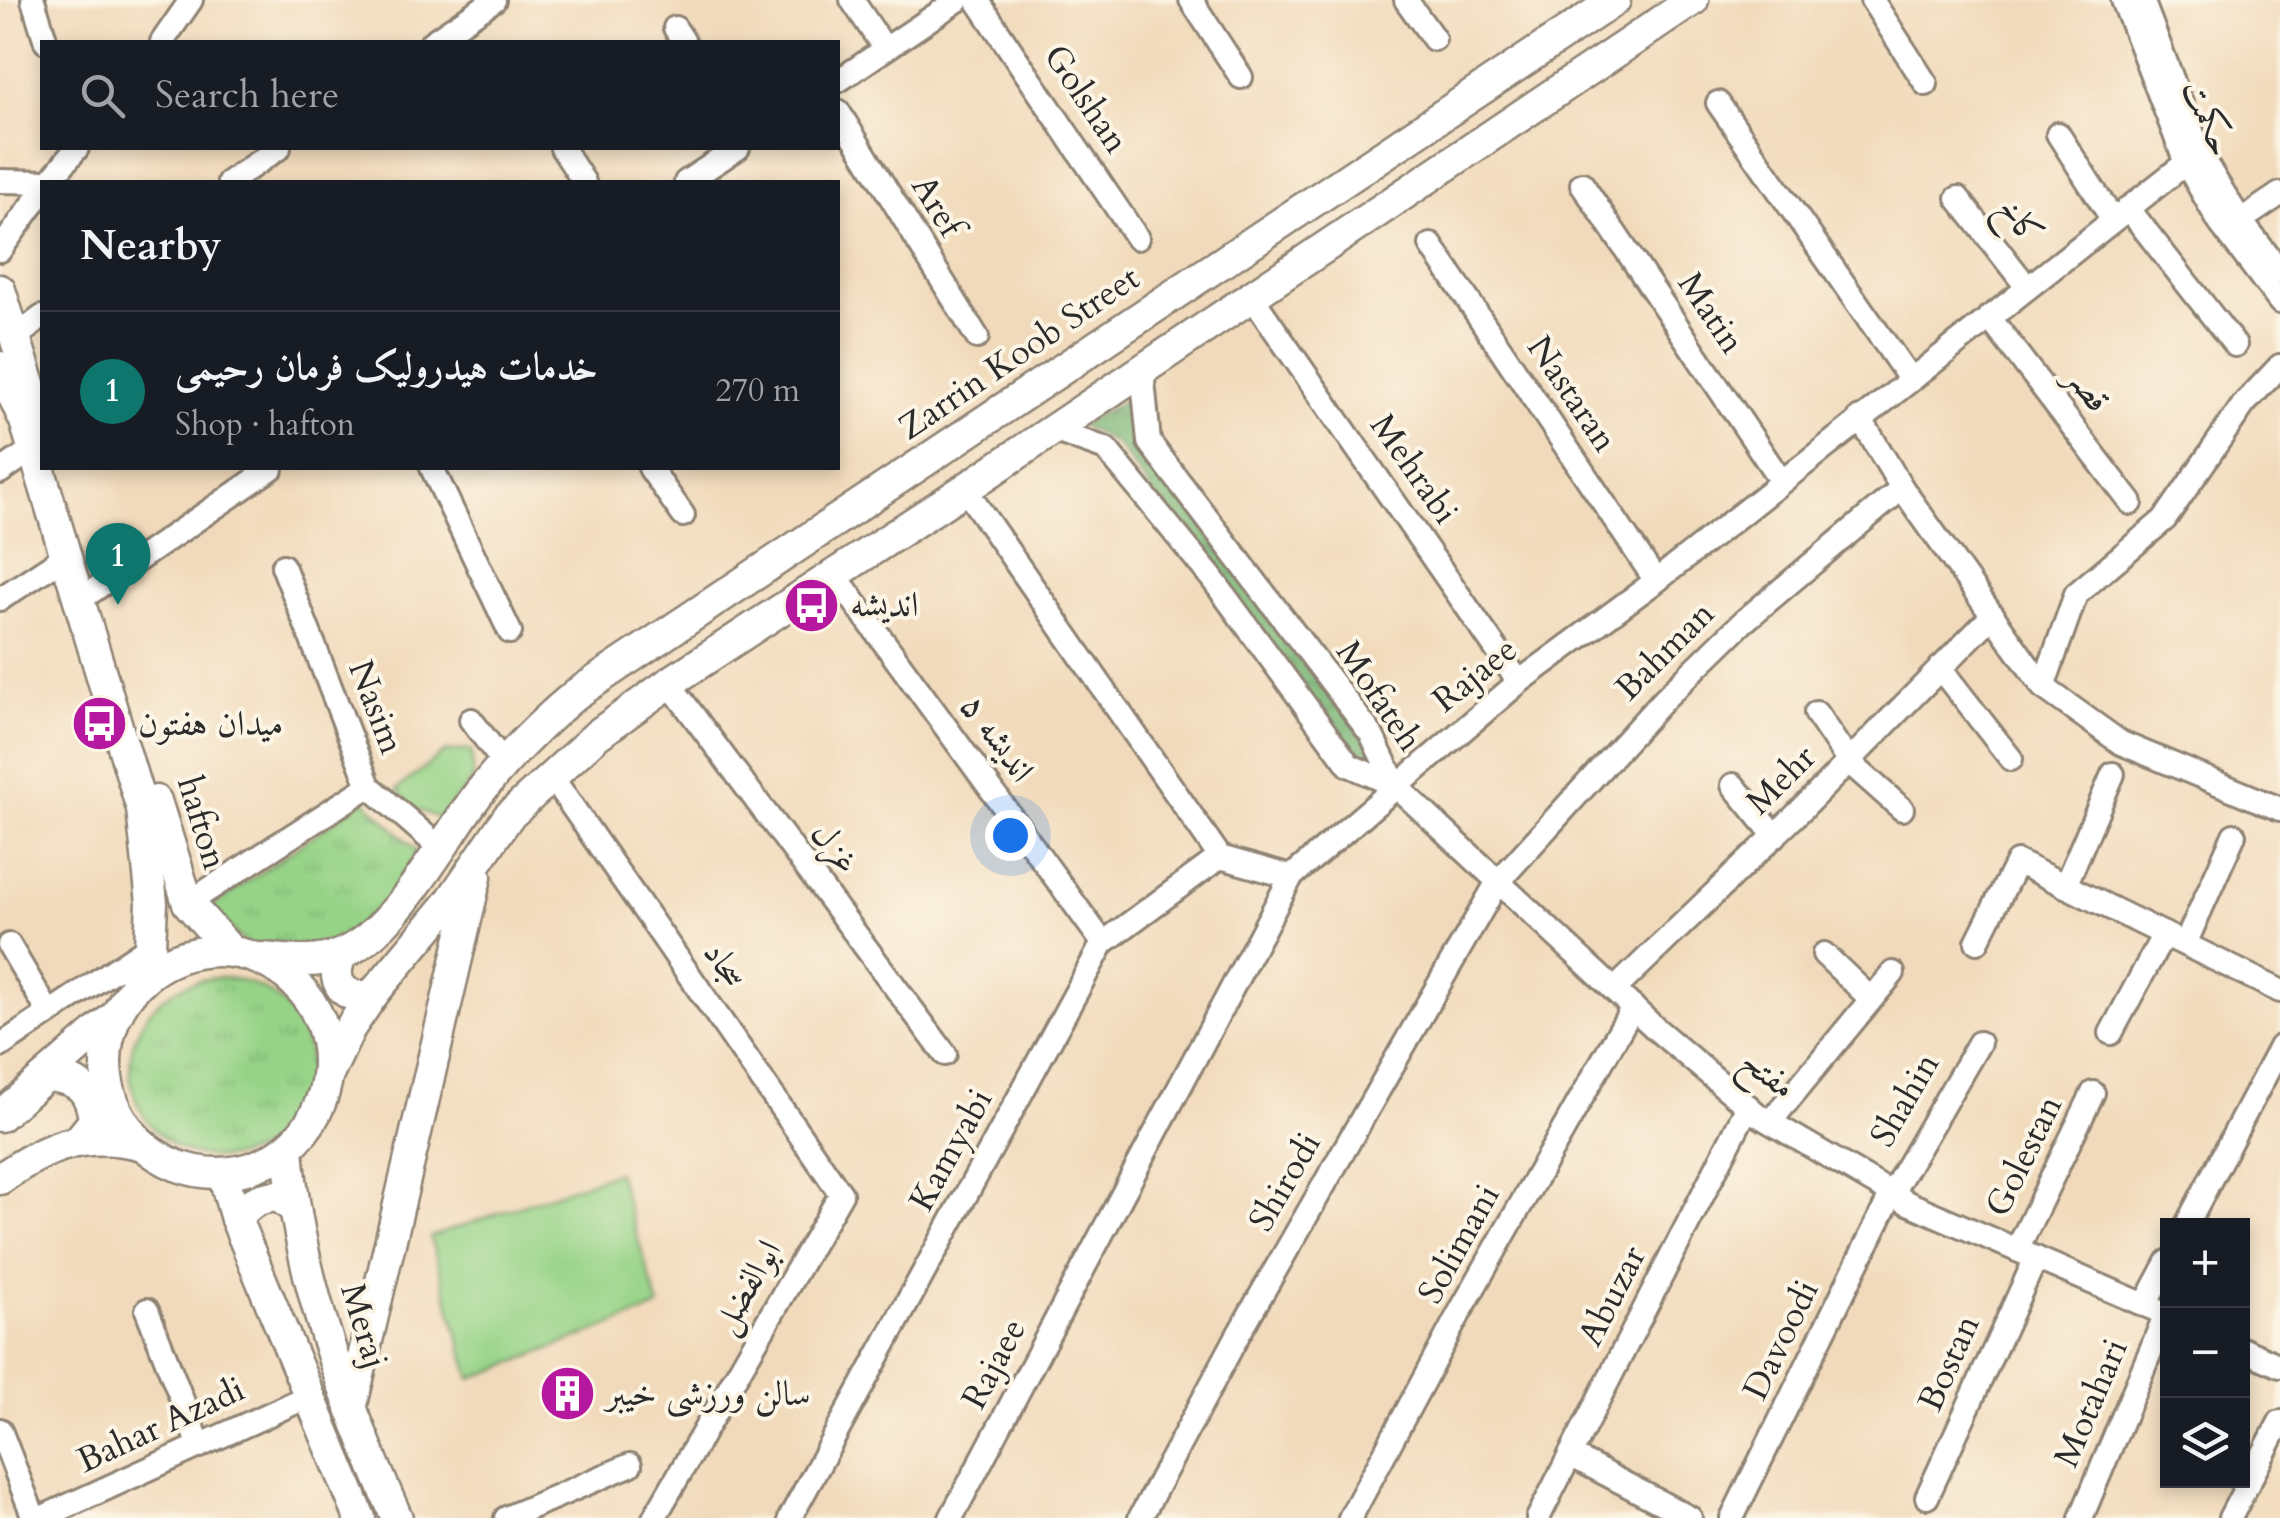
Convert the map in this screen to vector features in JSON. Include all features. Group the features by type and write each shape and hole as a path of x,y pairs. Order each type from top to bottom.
{"main road":[{"name":"Zarrin Koob Street","path":"262,958 318,962 343,954 388,920 527,735 576,694 1615,0"},
{"path":"328,1073 350,1028 374,993 450,902 508,817 597,736 669,683 1693,0"},
{"path":"0,290 40,430"},
{"path":"2,374 25,421 40,441"},
{"path":"48,470 64,557 86,595"},
{"path":"51,470 86,595"},
{"name":"hafton","path":"86,595 142,809 152,904 150,946 134,986"},
{"name":"hafton","path":"86,595 188,903 228,950"},
{"path":"351,1409 482,854"},
{"path":"0,1116 115,1016 134,986 161,964 194,951 228,950 262,958 292,978 314,1005 327,1038 328,1073 322,1102 308,1128 288,1149 257,1166 223,1174 194,1172 167,1162 142,1145 120,1118 108,1085 106,1050 115,1016"},
{"path":"343,954 336,969 339,985 359,997 374,993"},
{"path":"48,1076 82,1084 90,1097 94,1120 78,1141"},
{"path":"0,1178 30,1158 78,1141 114,1137 142,1145"},
{"name":"Meraj","path":"288,1149 292,1207 300,1245 351,1409 397,1518"},
{"name":"Meraj","path":"223,1174 236,1219 360,1518"},
{"path":"236,1219 246,1206 260,1198 278,1196 292,1207"}],"street":[{"path":"33,0 45,40"},
{"path":"163,40 191,0"},
{"path":"435,40 494,0"},
{"path":"852,0 886,49"},
{"path":"840,80 958,0"},
{"name":"Golshan","path":"977,0 1137,238"},
{"path":"1191,0 1241,77"},
{"path":"1406,0 1434,40"},
{"path":"1872,0 1926,84"},
{"name":"حکمت","path":"2136,2 2186,163 2233,225 2280,302"},
{"name":"حکمت","path":"2136,2 2233,225 2280,271"},
{"path":"1718,103 1910,379"},
{"name":"Aref","path":"840,113 977,338"},
{"path":"2058,134 2120,214 2235,345"},
{"path":"0,182 57,179 76,150"},
{"path":"232,180 276,150"},
{"path":"563,150 583,180"},
{"path":"689,180 735,150"},
{"name":"Rajaee","path":"951,1518 1291,877 1519,682 1656,582 2186,163"},
{"name":"Matin","path":"1582,184 1781,481"},
{"path":"2233,225 2280,194"},
{"path":"0,250 40,195"},
{"name":"کاخ","path":"1958,198 2027,287"},
{"name":"Nastaran","path":"1430,245 1656,582"},
{"name":"Mehrabi","path":"1252,297 1519,682"},
{"name":"قصر","path":"1989,317 2131,503"},
{"path":"16,337 40,319"},
{"path":"2043,687 2076,594 2164,519 2244,404 2280,366"},
{"name":"Mofateh","path":"1142,370 1149,442 1371,734 1396,786"},
{"path":"1860,418 1902,488 2043,687 2120,744 2280,809"},
{"name":"Mofateh","path":"1053,430 1106,448 1211,577 1348,764 1396,786"},
{"path":"0,472 40,448"},
{"path":"86,595 269,470"},
{"path":"433,470 510,632"},
{"path":"651,470 683,515"},
{"name":"Bahman","path":"1497,883 1664,698 1743,622 1902,488"},
{"path":"965,489 1220,857 1291,877"},
{"path":"0,599 64,557"},
{"name":"Nasim","path":"283,566 369,786 440,848"},
{"name":"اندیشه ۵","path":"835,575 1103,943"},
{"name":"Mehr","path":"1614,990 1775,836 1993,615"},
{"path":"1940,668 2011,759"},
{"name":"غزل","path":"669,683 945,1054"},
{"path":"1816,713 1848,762 1902,809"},
{"path":"471,720 504,763"},
{"path":"2065,886 2113,774"},
{"name":"سجاد","path":"551,776 841,1194"},
{"path":"1733,785 1775,836"},
{"path":"188,903 369,786"},
{"name":"مفتح","path":"1396,786 1614,990 1770,1122 1892,1193 2160,1312"},
{"path":"2111,1032 2174,939 2234,835"},
{"name":"Kamyabi","path":"790,1518 1103,943 1220,857"},
{"path":"1977,942 2017,862 2280,991"},
{"name":"Shirodi","path":"1140,1518 1238,1335 1497,883"},
{"path":"9,945 50,1014"},
{"path":"0,1046 150,946"},
{"path":"1824,954 1871,999"},
{"path":"1770,1122 1893,973"},
{"name":"Solimani","path":"1350,1518 1461,1310 1633,1007"},
{"name":"Shahin","path":"1892,1193 1979,1043"},
{"path":"2190,1218 2280,1047"},
{"name":"Golestan","path":"2026,1254 2093,1092"},
{"name":"Abuzar","path":"1538,1518 1748,1106"},
{"name":"Davoodi","path":"1732,1518 1892,1193"},
{"name":"ابوالفضل","path":"654,1518 841,1194"},
{"name":"Bostan","path":"1927,1497 2026,1254"},
{"path":"147,1310 200,1446"},
{"name":"Motahari","path":"2081,1518 2160,1312"},
{"path":"2250,1353 2280,1366"},
{"name":"Bahar Azadi","path":"38,1518 309,1396"},
{"path":"2230,1518 2280,1422"},
{"path":"0,1430 38,1518"},
{"path":"1570,1455 1690,1518"},
{"path":"506,1518 630,1465"}],"green space":[{"path":"1135,395 1140,442 1367,742 1381,769 1354,759 1116,444 1080,425"},
{"path":"471,750 474,778 440,819 411,807 397,789 445,752"},
{"path":"364,800 417,851 386,916 339,951 249,947 210,908"},
{"path":"220,978 254,985 283,1005 303,1034 310,1068 303,1102 283,1131 254,1151 220,1158 186,1151 157,1131 137,1102 130,1068 137,1034 157,1005 186,985"},
{"path":"617,1172 659,1307 471,1379 430,1237"}],"place":[{"name":"خدمات هیدرولیک فرمان رحیمی","path":"118,605"},
{"name":"اندیشه","path":"811,605"},
{"name":"میدان هفتون","path":"99,724"},
{"name":"سالن ورزشی خیبر","path":"567,1394"}]}
